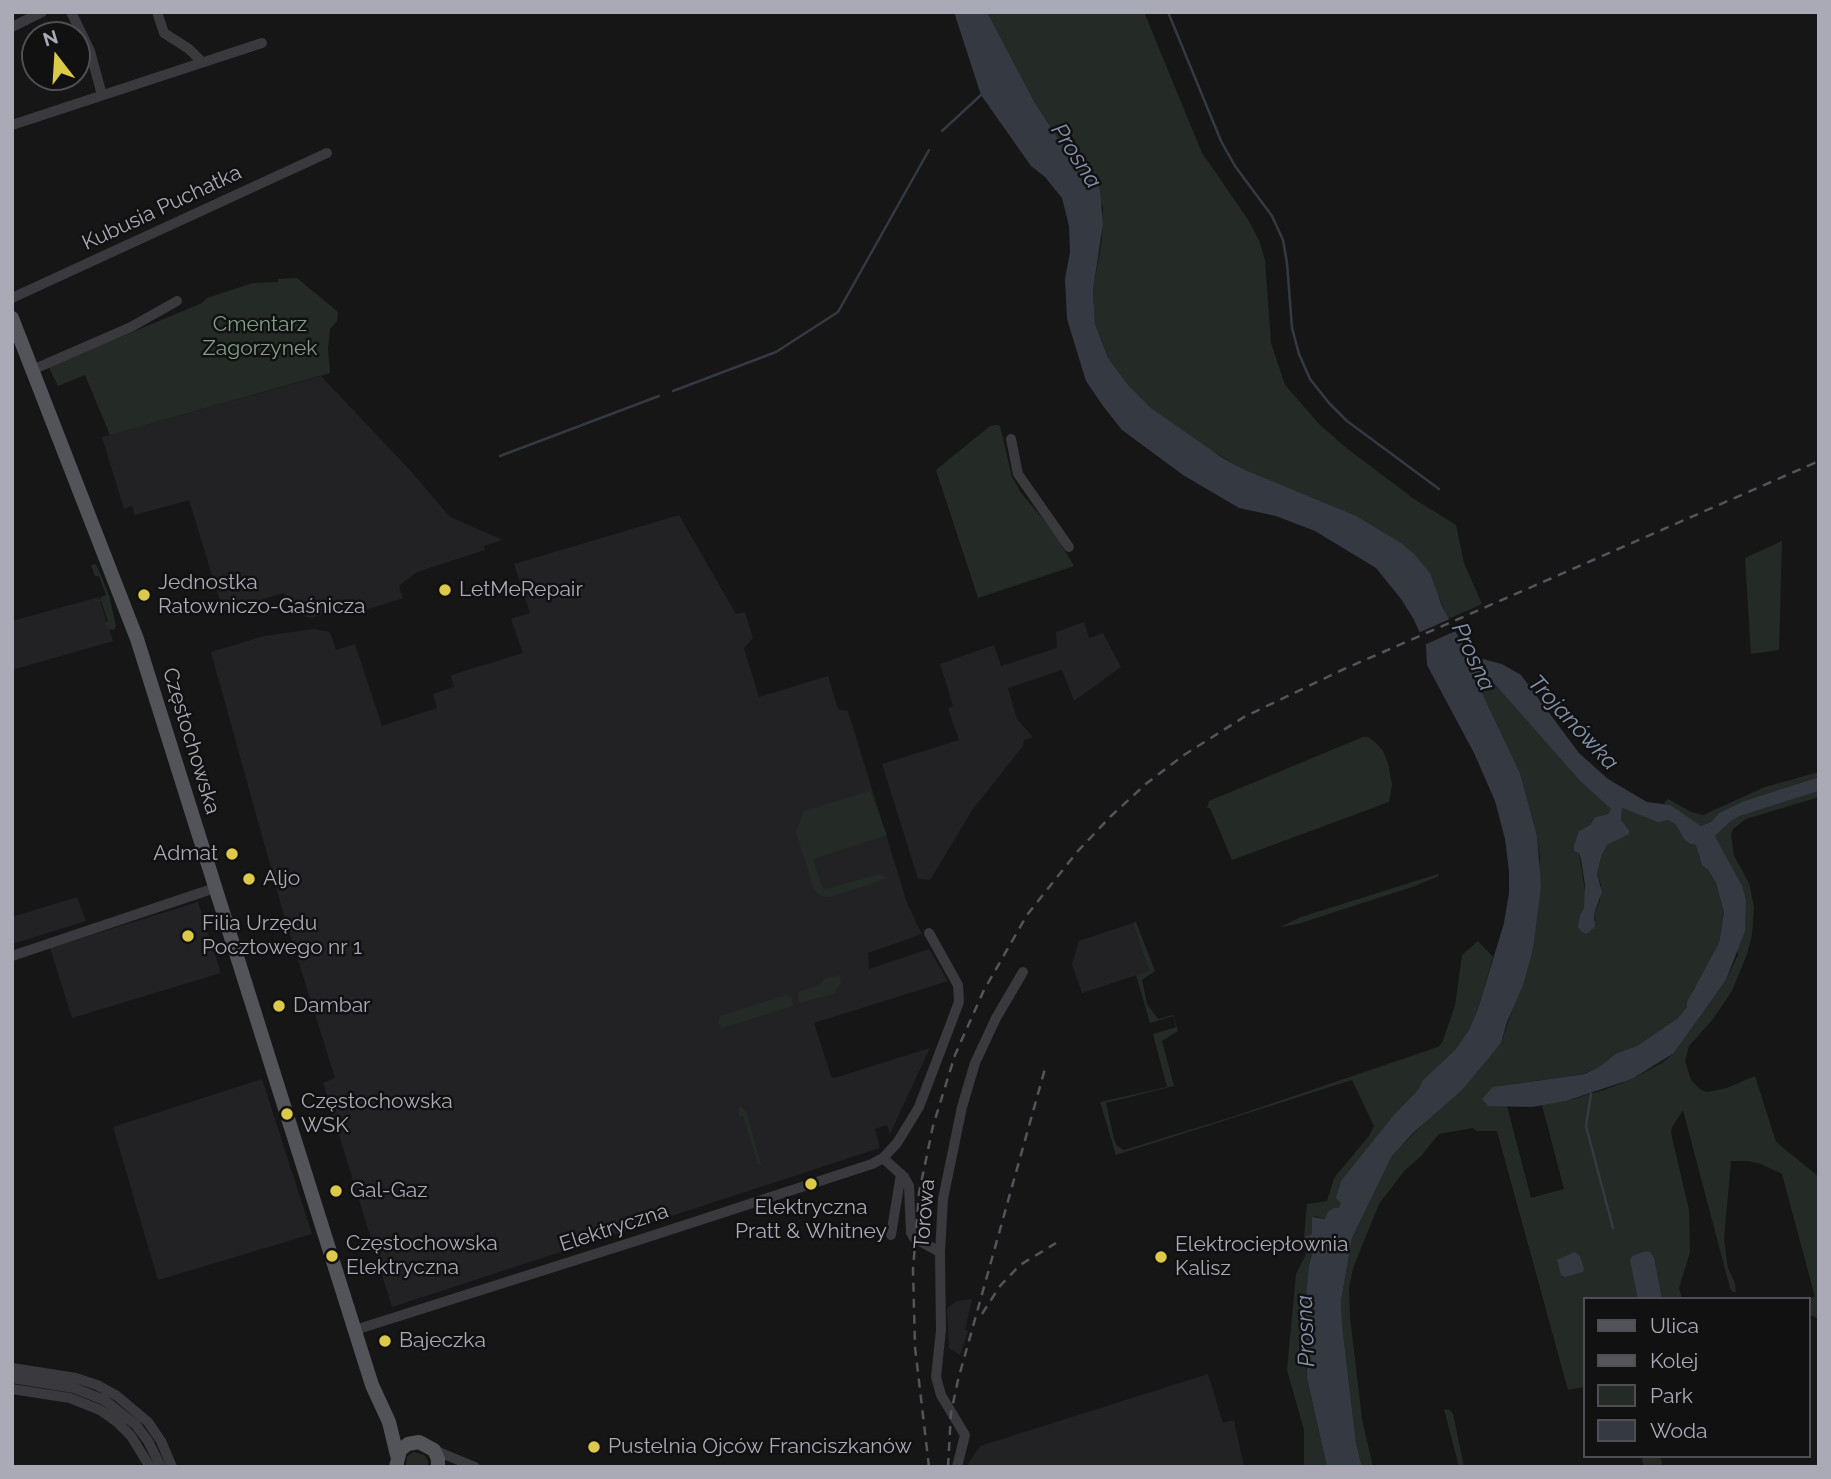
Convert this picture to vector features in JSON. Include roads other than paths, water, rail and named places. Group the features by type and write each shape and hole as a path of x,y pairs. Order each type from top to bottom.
{"main road":[{"name":"Częstochowska","path":"12,318 137,639 372,1385 389,1422 394,1462"},
{"path":"389,1422 434,1450 438,1467"},
{"path":"394,1462 404,1447 419,1442"}],"street":[{"path":"12,27 42,12"},
{"path":"71,12 90,51 102,95"},
{"path":"157,12 164,33 194,53 202,62"},
{"path":"12,125 261,43"},
{"name":"Kubusia Puchatka","path":"12,298 327,153"},
{"path":"32,370 131,327 177,300"},
{"path":"1012,439 1018,474 1069,547"},
{"path":"12,956 215,888"},
{"path":"929,933 958,985 959,1002 919,1107 897,1143 883,1158 901,1174 909,1186 911,1234 940,1252"},
{"name":"Torowa","path":"957,1467 965,1435 941,1395 936,1377 942,1330 940,1252 943,1199 967,1089 984,1041 1023,972"},
{"name":"Elektryczna","path":"355,1330 872,1164 883,1158"},
{"path":"891,1235 901,1174"},
{"path":"12,1368 76,1378 117,1396 148,1422 173,1467"},
{"path":"12,1378 74,1388 104,1400 143,1433 161,1467"},
{"path":"12,1389 70,1398 100,1410 131,1436 150,1467"},
{"path":"434,1450 475,1467"}],"water":[{"name":"Prosna","path":"954,12 987,12 1035,103 1061,143 1082,159 1096,179 1100,190 1103,224 1093,290 1095,324 1108,358 1129,386 1151,408 1221,457 1245,470 1356,516 1401,543 1430,573 1442,606 1468,655 1502,664 1521,675 1579,753 1608,779 1647,802 1670,805 1701,826 1712,821 1719,813 1744,801 1819,777 1819,791 1740,816 1715,836 1742,886 1746,900 1745,931 1726,980 1674,1053 1632,1079 1566,1101 1532,1107 1488,1106 1482,1099 1493,1087 1585,1074 1617,1053 1637,1046 1678,1018 1687,1007 1687,1002 1719,943 1724,913 1716,883 1702,865 1696,845 1684,839 1676,825 1668,820 1658,822 1622,808 1621,820 1629,834 1607,845 1602,854 1597,874 1602,892 1594,914 1595,927 1586,934 1581,931 1578,927 1584,908 1585,885 1581,859 1579,853 1574,851 1574,846 1579,831 1590,825 1595,817 1608,814 1611,809 1580,781 1492,681 1487,677 1475,678 1520,773 1537,836 1541,886 1533,949 1523,985 1501,1043 1462,1090 1414,1132 1392,1156 1352,1238 1341,1301 1342,1324 1356,1443 1362,1467 1327,1467 1307,1378 1305,1308 1309,1265 1315,1243 1307,1245 1304,1237 1312,1234 1312,1217 1325,1219 1328,1212 1339,1208 1341,1203 1336,1198 1341,1181 1394,1115 1419,1089 1422,1081 1455,1050 1469,1030 1504,923 1509,893 1505,839 1495,801 1474,753 1427,665 1426,646 1413,618 1376,568 1315,531 1276,516 1239,508 1183,475 1122,430 1103,406 1086,381 1067,319 1065,279 1070,252 1069,226 1062,198 1045,177 1031,166 981,95"},
{"path":"1575,1252 1580,1256 1583,1272 1565,1277 1561,1275 1557,1260"},
{"path":"1650,1252 1654,1258 1662,1297 1638,1297 1630,1260 1632,1256"}],"waterway":[{"path":"1168,12 1221,141 1235,166 1272,216 1283,240 1292,328 1310,379 1347,421 1439,489"},
{"path":"942,131 981,95"},
{"path":"673,391 776,352 838,312 929,150"},
{"path":"500,456 659,396"},
{"path":"1591,1094 1586,1126 1613,1228"}],"railway":[{"path":"929,1467 915,1347 913,1270 919,1193 933,1126 955,1055 984,990 1027,915 1077,852 1147,783 1184,755 1244,717 1342,670 1819,461"},
{"path":"948,1467 951,1413 958,1380 1046,1065"},
{"path":"982,1314 1000,1286 1020,1265 1056,1243"}],"place":[{"name":"LetMeRepair","path":"445,590"},
{"name":"Jednostka Ratowniczo-Gaśnicza","path":"144,595"},
{"name":"Admat","path":"232,854"},
{"name":"Aljo","path":"249,879"},
{"name":"Filia Urzędu Pocztowego nr 1","path":"188,936"},
{"name":"Dambar","path":"279,1006"},
{"name":"Częstochowska WSK","path":"287,1114"},
{"name":"Elektryczna Pratt & Whitney","path":"811,1184"},
{"name":"Gal-Gaz","path":"336,1191"},
{"name":"Częstochowska Elektryczna","path":"332,1256"},
{"name":"Elektrociepłownia Kalisz","path":"1161,1257"},
{"name":"Bajeczka","path":"385,1341"},
{"name":"Pustelnia Ojców Franciszkanów","path":"594,1447"}],"park label":[{"name":"Cmentarz Zagorzynek","path":"260,337"}],"water label":[{"name":"Trojanówka","path":"1573,723"}]}
